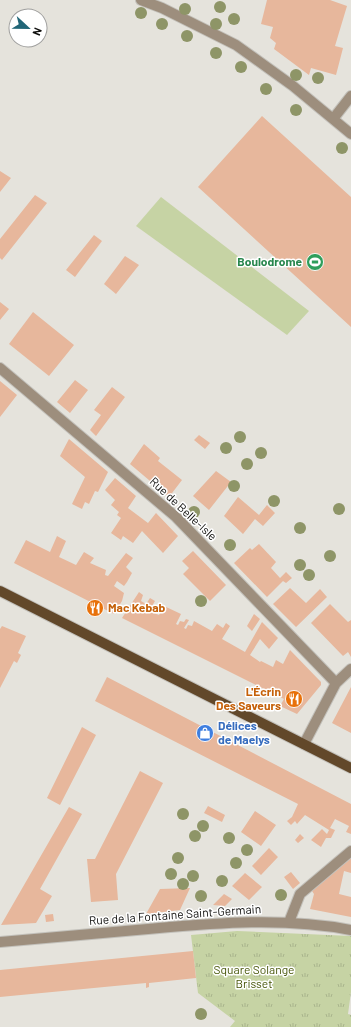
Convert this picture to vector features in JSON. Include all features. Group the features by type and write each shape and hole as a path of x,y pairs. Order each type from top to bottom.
{"main road":[{"path":"0,591 351,768"}],"street":[{"path":"141,0 162,8 236,45 293,86 351,134"},
{"path":"333,120 351,96"},
{"name":"Rue de Belle-Isle","path":"0,368 176,517 336,683"},
{"path":"304,744 336,683 351,669"},
{"path":"289,922 300,894 351,851"},
{"name":"Rue de la Fontaine Saint-Germain","path":"0,942 244,921 289,922 351,930"}],"green space":[{"path":"161,197 309,311 287,335 136,226"},
{"name":"Square Solange Brisset","path":"237,931 351,936 351,992 348,1014 351,1015 351,1027 230,1027 235,1021 198,993 191,935"}],"building":[{"path":"267,0 330,0 347,6 335,46 343,48 336,75 311,68 309,75 274,49 276,43 270,38 273,27 261,24"},
{"name":"Boulodrome","path":"262,116 351,197 351,327 198,187"},
{"path":"0,171 11,178 0,192"},
{"path":"35,195 47,203 2,260 0,258 0,239"},
{"path":"94,235 102,241 75,277 66,270"},
{"path":"125,256 139,265 116,294 104,284"},
{"path":"0,302 9,309 0,320"},
{"path":"33,312 74,345 49,376 9,344"},
{"path":"75,380 88,390 70,413 57,402"},
{"path":"0,381 17,395 0,417"},
{"path":"112,387 125,397 96,436 90,430 101,415 94,410"},
{"path":"199,435 210,443 205,449 194,440"},
{"path":"69,439 108,472 98,492 95,491 89,504 85,502 82,509 72,504 85,477 60,456"},
{"path":"144,444 160,458 158,461 182,480 169,497 130,464"},
{"path":"216,471 231,482 209,510 193,496"},
{"path":"115,478 136,496 128,508 148,523 156,513 178,536 163,553 142,531 133,543 123,536 121,540 111,533 121,518 117,515 119,512 111,505 115,500 105,490"},
{"path":"238,497 259,515 267,505 275,513 263,526 255,519 243,534 224,516"},
{"path":"57,536 66,541 59,557 76,565 84,552 94,558 90,563 106,570 105,575 108,576 126,553 133,558 126,567 132,573 127,582 124,586 117,581 114,586 124,593 122,601 114,614 14,563 26,540 50,552"},
{"path":"259,544 276,562 271,568 280,578 286,572 292,578 286,583 283,581 267,597 234,563 250,548 252,550"},
{"path":"193,551 226,585 210,601 183,574 189,568 182,561"},
{"path":"290,588 306,603 320,589 327,597 296,627 273,604"},
{"path":"139,592 143,595 141,601 146,604 150,598 155,601 149,611 159,615 164,606 181,614 176,624 178,625 180,621 184,622 186,619 189,620 184,628 186,629 188,625 192,626 194,621 212,631 217,624 223,628 226,623 230,626 222,639 245,652 262,622 278,638 269,649 260,639 250,655 260,662 261,661 273,667 276,660 283,664 290,650 321,682 321,685 297,714 280,706 284,699 122,618"},
{"path":"330,604 348,622 351,620 351,657 348,652 343,656 311,623"},
{"path":"254,614 260,619 252,631 247,626"},
{"path":"2,626 26,636 18,653 21,655 17,663 14,661 0,688 0,629"},
{"path":"107,677 351,804 351,834 346,832 349,826 335,819 330,828 335,830 331,838 326,838 321,847 311,840 322,829 327,834 329,830 305,815 297,824 295,821 291,825 287,821 292,817 298,804 95,701"},
{"path":"351,687 351,733 332,723"},
{"path":"82,727 96,735 60,805 47,798"},
{"path":"140,771 163,783 116,874 118,900 91,902 87,859 95,859"},
{"path":"208,806 225,815 222,822 204,813"},
{"path":"69,807 82,814 40,889 52,896 36,923 1,925"},
{"path":"255,811 276,825 261,846 241,832"},
{"path":"300,834 304,838 298,843 295,840"},
{"path":"269,848 278,857 261,875 252,866"},
{"path":"351,858 351,873 344,871 339,894 351,897 351,917 310,909 314,894 312,891"},
{"path":"291,872 300,883 293,889 284,877"},
{"path":"245,873 262,887 249,900 232,886"},
{"path":"190,888 180,910 146,914 160,889"},
{"path":"224,894 232,899 225,906 213,905"},
{"path":"53,914 54,921 46,922 45,915"},
{"path":"193,951 196,978 149,983 149,987 146,988 146,983 0,997 0,970"}],"place":[{"name":"Boulodrome","path":"315,262"},
{"name":"Mac Kebab","path":"95,608"},
{"name":"L'Écrin Des Saveurs","path":"294,699"},
{"name":"Délices de Maelys","path":"205,733"}]}
